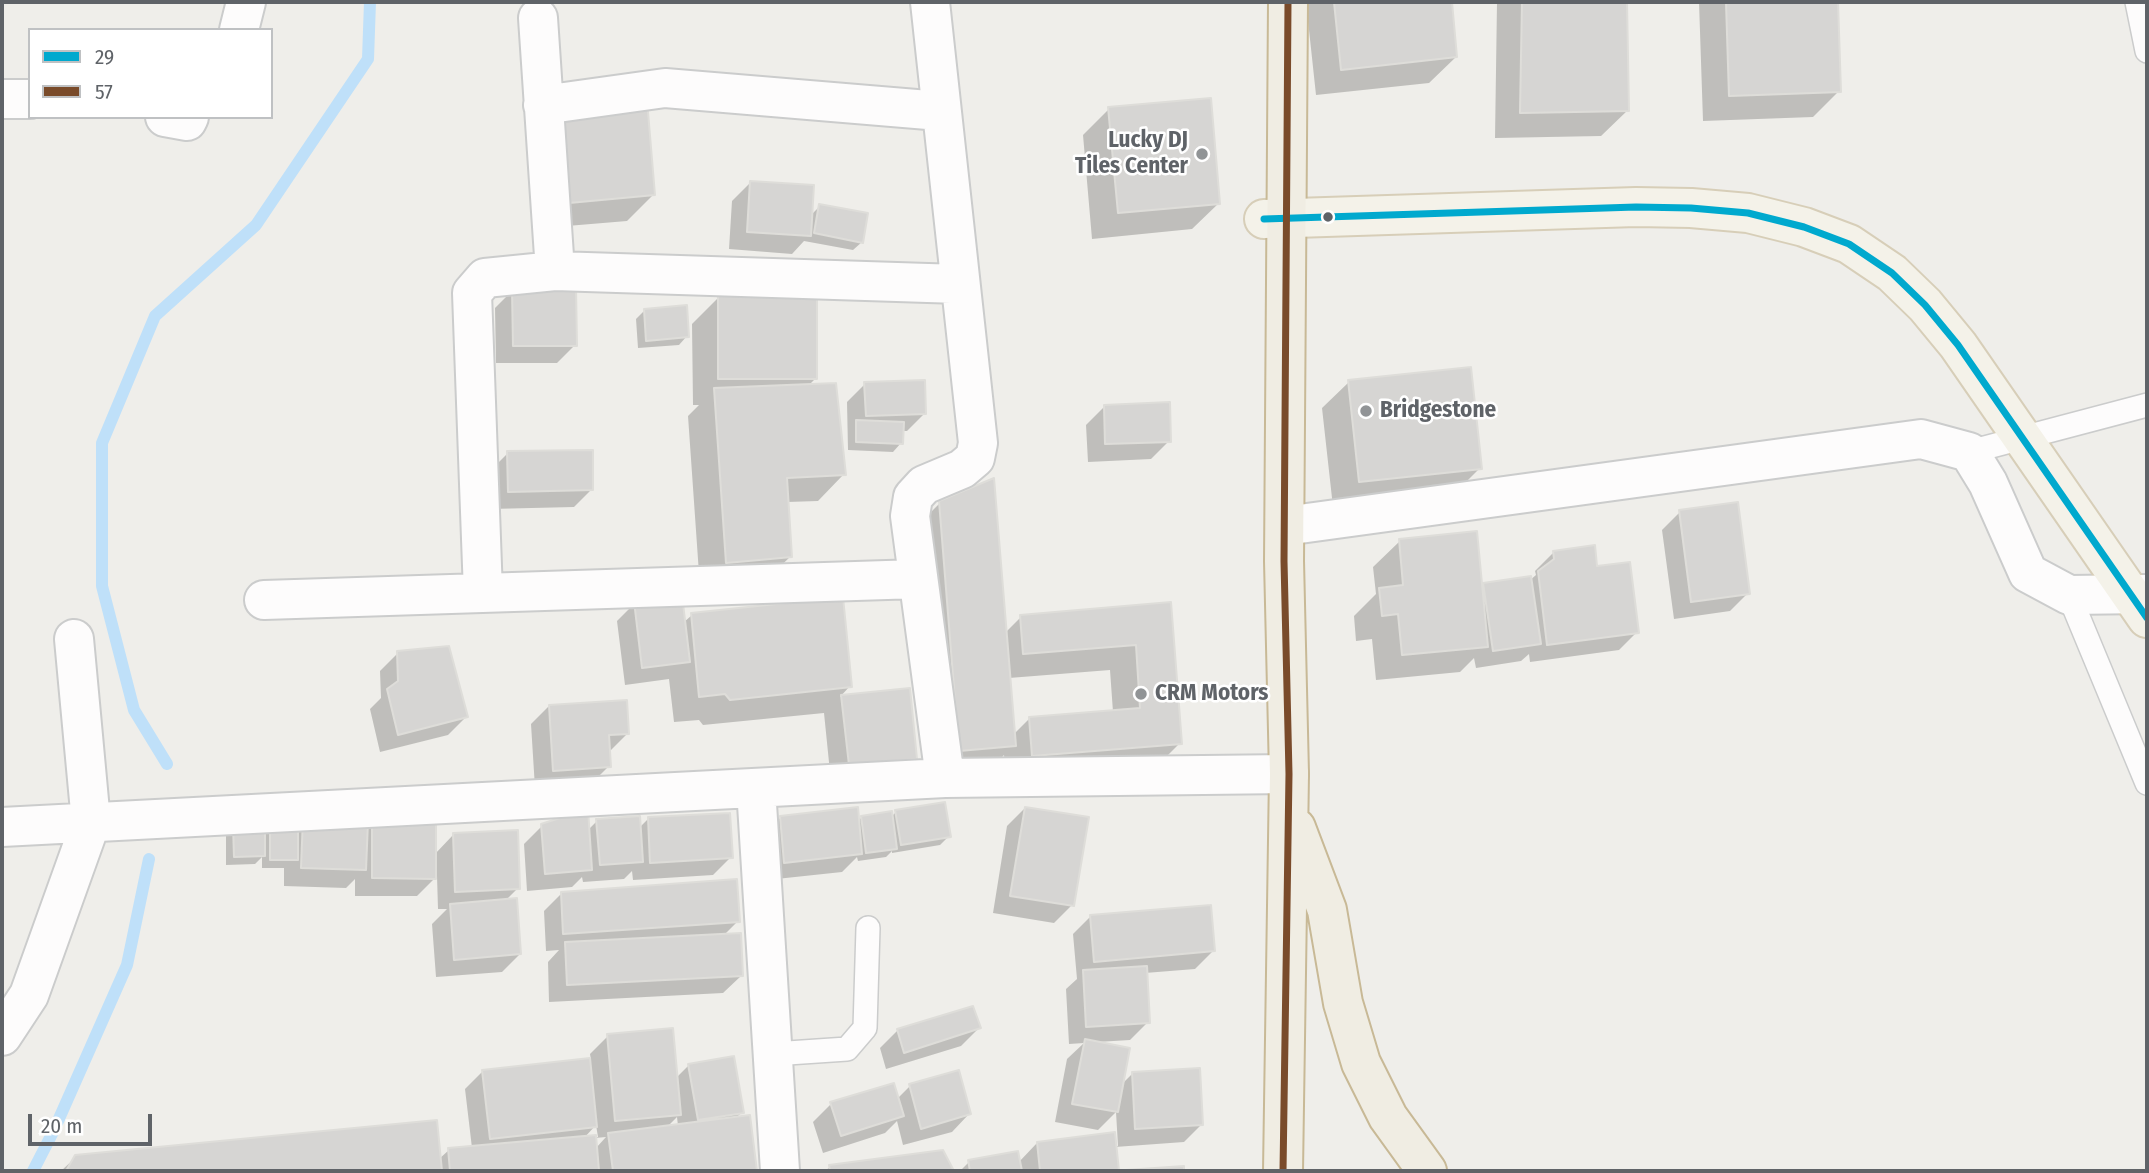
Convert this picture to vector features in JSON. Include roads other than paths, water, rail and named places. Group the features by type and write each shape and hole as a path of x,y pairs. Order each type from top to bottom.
{"highway":[{"path":"1283,1171 1289,790 1285,526 1288,2"},
{"path":"1289,790 1327,910 1343,1003 1361,1063 1388,1117 1427,1171"}],"main road":[{"path":"1264,219 1636,207 1691,208 1748,212 1804,227 1849,244 1892,273 1925,305 1950,335 2142,602"}],"street":[{"path":"240,28 246,2"},
{"path":"930,2 978,443 975,458 962,469 923,485 913,498 910,516 945,778"},
{"path":"538,18 555,271"},
{"path":"543,105 665,88 940,110"},
{"path":"2,99 28,99"},
{"path":"484,593 472,293 485,278 555,271 959,284"},
{"path":"1285,526 1921,439 1969,452 1988,483 2028,573 2069,595 2142,602"},
{"path":"264,600 919,579"},
{"path":"2,1036 29,995 91,822 74,639"},
{"path":"2,827 945,778 1289,790"},
{"path":"756,788 780,1171"}],"lane":[{"path":"2137,2 2147,51"},
{"path":"1969,452 2147,405"},
{"path":"2069,595 2147,783"},
{"path":"772,1054 847,1049 864,1028 868,928"}],"waterway":[{"path":"167,764 134,710 102,586 102,443 155,316 256,225 368,59 370,2"},
{"path":"33,1171 127,965 149,859"}],"place":[{"name":"Lucky DJ Tiles Center","path":"1202,154"},
{"name":"Bridgestone","path":"1366,411"},
{"name":"CRM Motors","path":"1141,694"}]}
